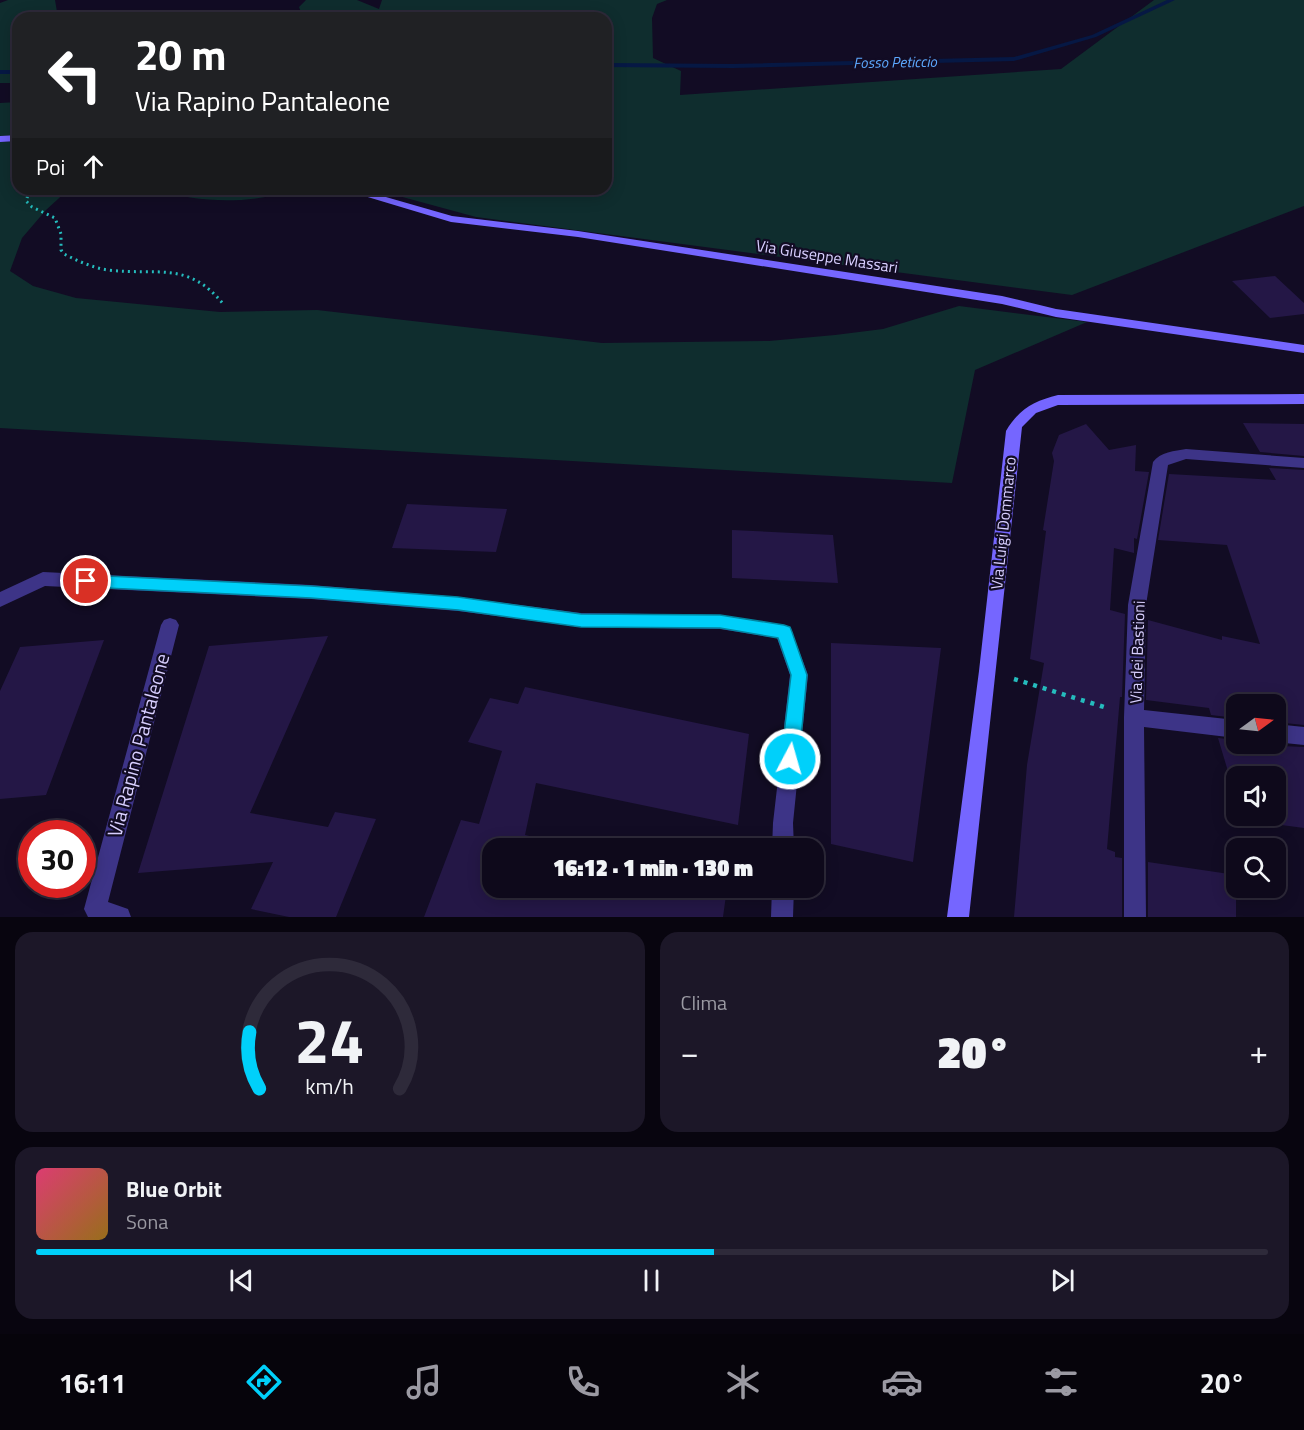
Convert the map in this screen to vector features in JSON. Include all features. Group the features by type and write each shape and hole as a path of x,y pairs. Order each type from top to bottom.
{"street":[{"name":"Via Giuseppe Massari","path":"367,195 451,219 578,234 1002,300 1056,313 1304,349"},
{"name":"Via Luigi Dommarco","path":"958,917 988,670 1013,431 1026,411 1039,404 1058,400 1304,399"},
{"name":"Via dei Bastioni","path":"1135,917 1134,717 1137,605 1161,462 1186,454 1304,463"},
{"path":"0,600 43,579 311,592 458,604 581,620 720,622 784,632 799,675 783,838"},
{"name":"Via Rapino Pantaleone","path":"120,917 95,909 170,625"},
{"path":"1134,717 1226,728"},
{"path":"1286,734 1304,736"},
{"path":"782,917 783,898"}],"path":[{"path":"28,195 26,201 55,218 61,234 64,254 106,270 179,273 203,282 216,292 224,305"},
{"path":"988,670 1134,717"}],"green space":[{"path":"8,0 55,0 57,12 12,12 12,83 0,83 0,3"},
{"path":"306,0 357,0 379,9 382,0 667,0 657,4 652,18 653,58 681,71 680,95 1061,69 1154,0 1304,0 1304,206 1072,295 476,217 395,195 612,195 612,12 301,12 299,7"},
{"path":"12,102 12,135 0,136 0,103"},
{"path":"12,141 12,195 62,195 22,238 10,271 33,286 76,298 220,312 317,310 602,343 769,341 835,335 883,329 959,306 1087,322 975,370 952,483 0,428 0,142"},
{"path":"178,195 275,195 245,200 208,200"}],"building":[{"path":"1275,276 1304,303 1304,314 1270,318 1232,281"},
{"path":"1243,423 1304,424 1304,456 1260,452"},
{"path":"1086,424 1109,450 1136,445 1135,471 1149,472 1137,539 1134,538 1134,553 1114,548 1110,610 1125,614 1122,697 1120,697 1107,849 1115,852 1115,857 1122,858 1122,917 1014,917 1027,765 1044,663 1030,659 1046,531 1043,530 1054,461 1052,453 1059,435"},
{"path":"1269,468 1304,470 1304,725 1286,723 1286,694 1226,694 1226,717 1211,715 1209,708 1146,700 1148,620 1222,640 1222,636 1260,644 1227,545 1158,540 1169,474 1276,480"},
{"path":"407,504 507,509 496,552 392,548"},
{"path":"732,530 833,535 838,583 732,578"},
{"path":"328,636 250,813 328,827 335,812 376,819 336,917 289,917 251,909 273,862 138,873 209,646"},
{"path":"104,640 46,795 0,799 0,691 20,647"},
{"path":"831,643 941,648 913,862 831,844"},
{"path":"525,687 749,734 738,825 536,783 525,835 538,838 482,838 482,898 726,898 723,917 424,917 461,820 479,824 502,751 468,742 490,698 518,704"},
{"path":"1218,738 1226,739 1226,754 1286,754 1286,746 1304,747 1304,828 1286,826 1286,766 1226,766"},
{"path":"1148,862 1226,874 1226,898 1236,898 1236,917 1148,917"}],"waterway":[{"name":"Fosso Peticcio","path":"612,65 733,66 1014,59 1094,36 1172,0"},
{"name":"Fosso Peticcio","path":"0,72 12,72"}],"route":[{"path":"86,581 311,592 458,604 581,620 720,622 784,632 799,675 790,759"}]}
